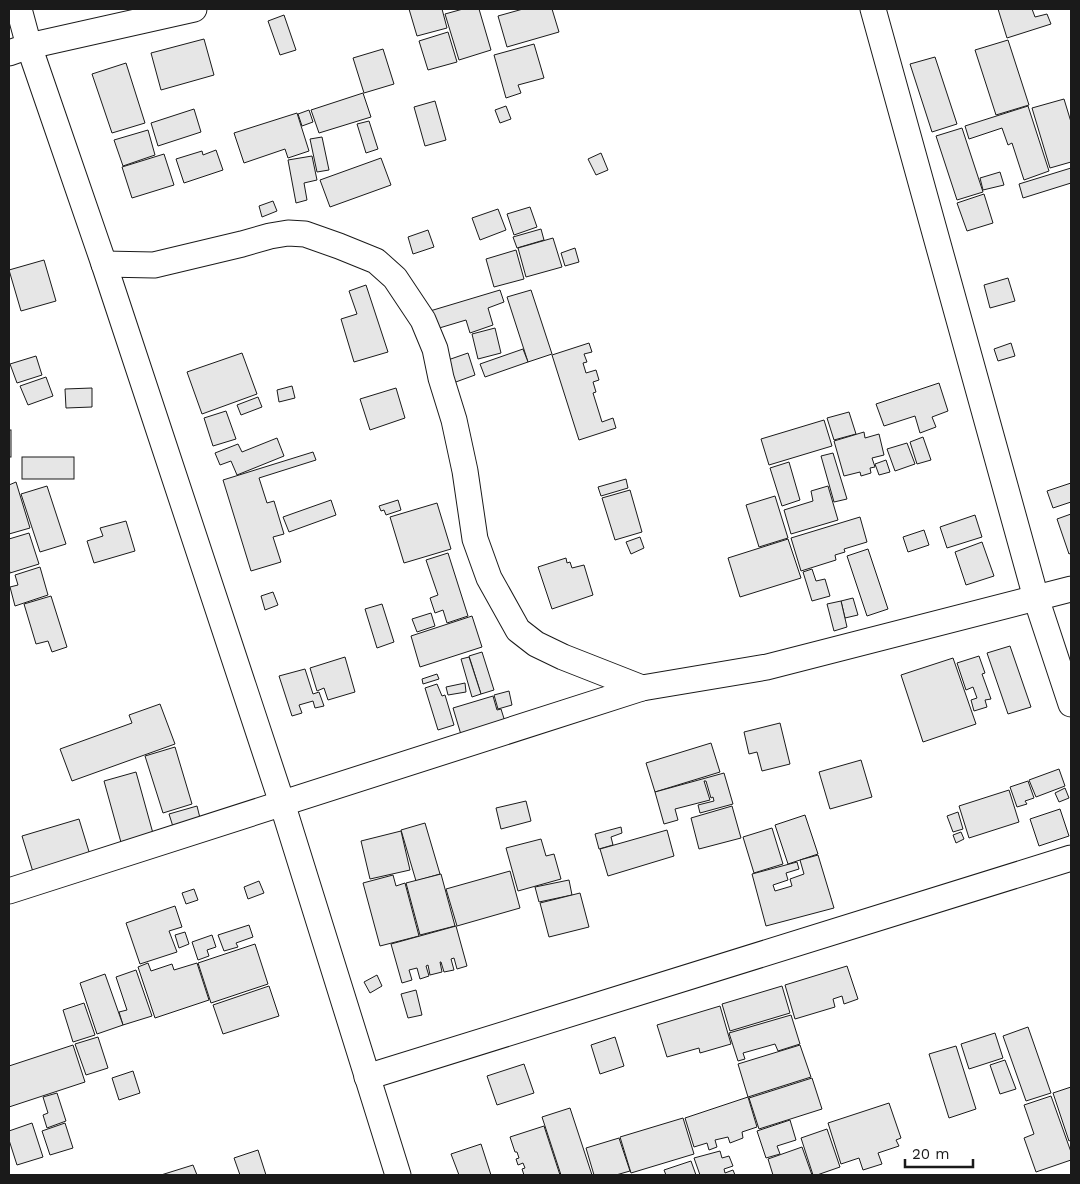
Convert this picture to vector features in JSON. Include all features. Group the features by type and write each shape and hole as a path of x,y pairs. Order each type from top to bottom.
{"street":[{"path":"19,9 19,49 104,264 282,803 398,1175"},
{"path":"19,49 194,9"},
{"path":"873,9 1036,598 1071,704"},
{"path":"104,264 154,265 288,233 306,234 376,261 395,278 423,320 436,349 441,378 454,420 465,471 475,538 489,578 518,630 536,644 563,657 642,688"},
{"path":"9,892 642,688 767,667 1071,589"},
{"path":"367,1078 1071,858"}],"building":[{"path":"409,9 442,9 447,28 417,36"},
{"path":"463,9 479,9 491,50 459,60 445,14"},
{"path":"523,9 552,9 559,32 507,47 498,16"},
{"path":"998,9 1032,9 1035,17 1047,14 1051,24 1007,38"},
{"path":"284,15 296,50 280,55 268,21"},
{"path":"448,32 457,62 428,70 419,41"},
{"path":"204,39 214,75 161,90 151,53"},
{"path":"1008,40 1029,105 996,115 975,50"},
{"path":"534,44 544,78 518,85 521,93 506,98 494,55"},
{"path":"383,49 394,84 364,93 353,58"},
{"path":"935,57 957,124 932,132 910,64"},
{"path":"126,63 145,123 112,133 92,74"},
{"path":"363,93 371,117 319,133 311,110"},
{"path":"1064,99 1071,122 1071,162 1050,168 1032,108"},
{"path":"435,101 446,140 425,146 414,107"},
{"path":"506,106 511,119 500,123 495,110"},
{"path":"1028,106 1049,171 1024,180 1012,143 1008,145 1002,128 969,139 965,126"},
{"path":"194,109 201,132 158,146 151,123"},
{"path":"309,110 313,122 302,126 298,114"},
{"path":"297,113 309,151 288,158 285,149 244,163 234,133"},
{"path":"369,121 378,149 366,153 357,124"},
{"path":"962,128 983,192 957,200 936,136"},
{"path":"148,130 155,155 123,166 114,140"},
{"path":"322,137 329,170 317,172 310,139"},
{"path":"216,150 223,170 184,183 176,159 202,151 203,155"},
{"path":"601,153 608,170 596,175 588,159"},
{"path":"164,154 174,185 132,198 122,167"},
{"path":"312,156 317,180 304,183 307,200 296,203 288,160"},
{"path":"381,158 391,185 330,207 320,180"},
{"path":"1071,168 1071,183 1023,198 1019,184"},
{"path":"1000,172 1004,185 983,190 980,178"},
{"path":"984,194 993,223 967,231 957,203"},
{"path":"273,201 277,211 262,217 259,206"},
{"path":"530,207 537,227 514,235 507,214"},
{"path":"498,209 506,230 480,240 472,218"},
{"path":"541,229 544,240 517,248 513,237"},
{"path":"428,230 434,247 413,254 408,237"},
{"path":"553,238 562,267 526,277 518,248"},
{"path":"575,248 579,262 565,266 561,253"},
{"path":"516,250 524,279 494,287 486,259"},
{"path":"44,260 56,301 21,311 9,270"},
{"path":"1008,278 1015,301 990,308 984,285"},
{"path":"366,285 388,352 354,362 341,319 357,314 349,291"},
{"path":"500,290 504,302 488,308 493,325 470,333 466,320 436,329 430,311"},
{"path":"531,290 552,354 528,362 507,297"},
{"path":"495,328 501,353 478,359 472,334"},
{"path":"589,343 592,352 584,354 587,362 583,363 586,373 596,370 599,380 593,382 596,392 593,393 602,422 613,418 616,428 579,440 552,355"},
{"path":"1011,343 1015,356 998,361 994,349"},
{"path":"523,349 528,362 485,377 480,364"},
{"path":"242,353 257,394 202,414 187,372"},
{"path":"468,353 475,375 453,383 445,361"},
{"path":"36,356 42,375 17,383 10,364"},
{"path":"46,377 53,396 28,405 20,386"},
{"path":"939,383 948,411 932,417 936,427 920,433 915,416 884,426 876,404"},
{"path":"292,386 295,398 279,402 277,390"},
{"path":"92,388 92,407 66,408 65,389"},
{"path":"396,388 405,418 370,430 360,399"},
{"path":"258,397 262,407 241,415 237,405"},
{"path":"226,411 236,439 213,446 204,418"},
{"path":"849,412 856,434 834,440 827,418"},
{"path":"824,420 832,446 769,465 761,439"},
{"path":"9,430 11,430 11,457 9,457"},
{"path":"864,432 865,438 879,434 884,455 872,458 875,467 870,468 871,473 861,476 860,472 844,476 834,441"},
{"path":"923,437 931,460 917,464 910,442"},
{"path":"277,438 284,456 237,475 231,461 220,465 215,453 238,444 242,452"},
{"path":"907,443 915,464 895,471 887,449"},
{"path":"313,452 316,460 259,478 267,503 274,501 284,534 273,537 281,562 251,571 223,480"},
{"path":"833,453 847,499 834,502 821,456"},
{"path":"22,457 74,457 74,479 22,479"},
{"path":"886,460 890,472 879,475 875,464"},
{"path":"789,462 800,500 782,506 770,468"},
{"path":"626,479 628,488 601,496 598,487"},
{"path":"16,482 30,528 9,534 9,485"},
{"path":"1071,483 1071,502 1053,508 1047,491"},
{"path":"47,486 66,544 40,552 21,494"},
{"path":"828,486 838,520 791,534 784,510 813,501 811,491"},
{"path":"630,490 642,532 615,540 602,498"},
{"path":"775,496 788,538 759,547 746,505"},
{"path":"331,500 336,515 289,532 283,517"},
{"path":"398,500 401,510 386,515 384,510 381,511 379,506"},
{"path":"437,503 451,549 404,563 390,517"},
{"path":"1071,514 1071,553 1069,554 1057,519"},
{"path":"975,515 982,537 947,548 940,527"},
{"path":"860,517 867,542 844,549 845,552 835,555 836,560 801,571 791,538"},
{"path":"126,521 135,551 94,563 87,541 103,536 100,528"},
{"path":"924,530 929,545 908,552 903,537"},
{"path":"29,533 39,564 10,573 9,539"},
{"path":"640,537 644,548 631,554 626,542"},
{"path":"788,539 801,578 740,597 728,558"},
{"path":"982,542 994,576 966,585 955,552"},
{"path":"868,549 888,609 867,616 847,556"},
{"path":"448,553 468,616 447,623 443,610 435,613 430,598 438,595 426,560"},
{"path":"566,558 567,563 570,562 572,568 584,565 593,595 552,609 538,567"},
{"path":"40,567 48,595 15,606 10,587 18,585 15,575"},
{"path":"812,569 816,581 825,579 830,596 812,601 803,572"},
{"path":"273,592 278,605 265,610 261,596"},
{"path":"51,596 67,647 52,652 48,641 36,644 24,604"},
{"path":"853,598 858,615 845,618 841,601"},
{"path":"841,601 847,627 834,631 827,604"},
{"path":"382,604 394,642 377,648 365,609"},
{"path":"431,613 435,626 417,632 412,619"},
{"path":"472,616 482,647 420,667 411,636"},
{"path":"1010,646 1031,707 1008,714 987,653"},
{"path":"482,652 494,690 481,694 469,656"},
{"path":"979,656 985,673 982,674 991,699 985,700 987,707 974,711 971,700 977,698 973,687 966,690 957,663"},
{"path":"345,657 355,692 328,700 324,688 317,691 310,668"},
{"path":"469,657 481,694 472,697 461,659"},
{"path":"953,658 976,724 923,742 901,675"},
{"path":"305,669 313,694 319,692 324,706 315,708 313,701 299,705 302,713 292,716 279,676"},
{"path":"437,674 439,679 423,684 422,679"},
{"path":"465,683 466,692 448,695 446,687"},
{"path":"437,684 442,696 445,695 454,725 438,730 425,688"},
{"path":"509,691 512,705 498,709 494,695"},
{"path":"493,696 497,710 501,709 506,725 462,738 453,708"},
{"path":"160,704 175,744 72,781 60,749 132,723 129,715"},
{"path":"780,723 790,764 762,771 757,752 749,754 744,732"},
{"path":"711,743 720,772 655,792 646,763"},
{"path":"175,747 192,804 163,813 145,756"},
{"path":"861,760 872,797 830,809 819,772"},
{"path":"1059,769 1065,786 1036,797 1029,780"},
{"path":"136,772 154,837 122,846 104,781"},
{"path":"724,773 733,804 700,813 698,805 714,801 713,797 711,798 706,781 704,781 710,800 675,809 678,820 664,824 655,792"},
{"path":"1028,781 1034,798 1025,801 1027,804 1017,807 1010,787"},
{"path":"1065,788 1069,798 1059,802 1055,793"},
{"path":"1009,790 1019,822 969,838 959,806"},
{"path":"526,801 531,821 501,829 496,808"},
{"path":"197,806 202,826 175,833 169,814"},
{"path":"732,806 741,838 699,849 691,818"},
{"path":"1060,809 1069,836 1039,846 1030,819"},
{"path":"958,812 963,829 953,832 947,816"},
{"path":"805,815 818,854 788,864 775,825"},
{"path":"79,819 90,855 33,872 22,836"},
{"path":"425,823 440,874 416,881 401,830"},
{"path":"621,827 622,833 611,837 613,845 599,849 595,834"},
{"path":"772,828 783,864 754,873 743,837"},
{"path":"667,830 674,856 608,876 600,849"},
{"path":"401,831 410,870 370,879 361,841"},
{"path":"961,832 964,839 956,843 953,835"},
{"path":"541,839 546,856 554,854 561,879 518,891 506,848"},
{"path":"818,855 834,908 766,926 752,874 797,862 799,869 786,873 788,880 773,885 775,891 792,886 790,879 804,874 800,860"},
{"path":"510,871 520,908 457,926 446,889"},
{"path":"441,874 455,926 420,935 406,883"},
{"path":"393,875 396,886 405,883 419,936 380,946 363,883"},
{"path":"569,880 572,895 539,902 535,887"},
{"path":"259,881 264,893 248,899 244,887"},
{"path":"194,889 198,900 186,904 182,893"},
{"path":"580,893 589,927 549,937 540,903"},
{"path":"175,906 182,927 169,931 177,952 140,964 126,923"},
{"path":"249,925 253,937 236,943 238,947 224,951 218,935"},
{"path":"456,926 467,966 457,969 454,958 451,959 454,970 444,972 440,962 442,972 430,975 428,965 426,966 429,976 420,979 417,968 409,970 412,980 402,983 391,944"},
{"path":"185,932 189,944 179,948 175,935"},
{"path":"212,935 216,947 207,950 209,956 198,960 192,942"},
{"path":"255,944 268,984 211,1003 198,963"},
{"path":"148,963 151,971 172,964 174,970 197,963 209,1000 155,1018 138,967"},
{"path":"847,966 858,999 844,1004 842,996 833,999 835,1007 795,1019 785,985"},
{"path":"136,970 152,1016 123,1025 119,1012 127,1010 116,977"},
{"path":"105,974 123,1025 97,1034 80,983"},
{"path":"377,975 382,986 370,993 364,982"},
{"path":"269,986 279,1016 223,1034 213,1005"},
{"path":"782,986 790,1013 730,1031 722,1004"},
{"path":"416,990 422,1015 408,1018 401,994"},
{"path":"84,1003 95,1035 73,1042 63,1010"},
{"path":"720,1006 731,1044 700,1053 699,1048 667,1057 657,1025"},
{"path":"791,1015 800,1044 778,1051 775,1044 743,1053 745,1059 738,1061 729,1033"},
{"path":"1028,1027 1051,1093 1026,1101 1003,1036"},
{"path":"995,1033 1003,1058 969,1069 961,1044"},
{"path":"98,1037 108,1068 86,1075 75,1044"},
{"path":"615,1037 624,1066 600,1074 591,1045"},
{"path":"73,1045 85,1082 9,1107 9,1066"},
{"path":"800,1045 811,1077 748,1097 738,1064"},
{"path":"956,1046 976,1109 949,1118 929,1054"},
{"path":"1005,1060 1016,1089 1000,1094 990,1065"},
{"path":"524,1064 534,1093 497,1105 487,1076"},
{"path":"133,1071 140,1093 119,1100 112,1078"},
{"path":"812,1078 822,1109 759,1129 749,1098"},
{"path":"1071,1087 1071,1140 1069,1141 1053,1093"},
{"path":"57,1093 66,1121 47,1128 43,1115 48,1113 43,1097"},
{"path":"1051,1096 1071,1152 1071,1160 1036,1172 1024,1138 1034,1134 1024,1105"},
{"path":"748,1097 757,1127 742,1132 743,1138 730,1143 728,1137 715,1140 717,1147 709,1150 707,1143 694,1147 685,1118"},
{"path":"889,1103 901,1138 896,1140 899,1146 878,1153 882,1164 863,1170 859,1158 841,1164 828,1123"},
{"path":"570,1108 592,1175 561,1175 542,1117"},
{"path":"683,1118 694,1154 631,1173 620,1137"},
{"path":"790,1120 796,1140 777,1146 780,1154 766,1158 757,1131"},
{"path":"32,1123 43,1157 17,1165 9,1140 9,1131"},
{"path":"65,1123 73,1148 50,1155 42,1131"},
{"path":"544,1126 560,1175 524,1175 522,1169 525,1168 523,1163 518,1165 516,1159 519,1158 510,1137"},
{"path":"827,1129 840,1167 813,1175 801,1138"},
{"path":"619,1138 630,1171 616,1175 594,1175 586,1148"},
{"path":"481,1144 491,1175 459,1175 451,1154"},
{"path":"802,1147 812,1175 773,1175 768,1159"},
{"path":"258,1150 266,1175 240,1175 234,1158"},
{"path":"720,1151 722,1158 729,1156 733,1166 724,1169 725,1173 733,1170 735,1175 700,1175 694,1158"},
{"path":"691,1161 696,1175 666,1175 664,1170"},
{"path":"193,1165 197,1175 161,1175"}]}
